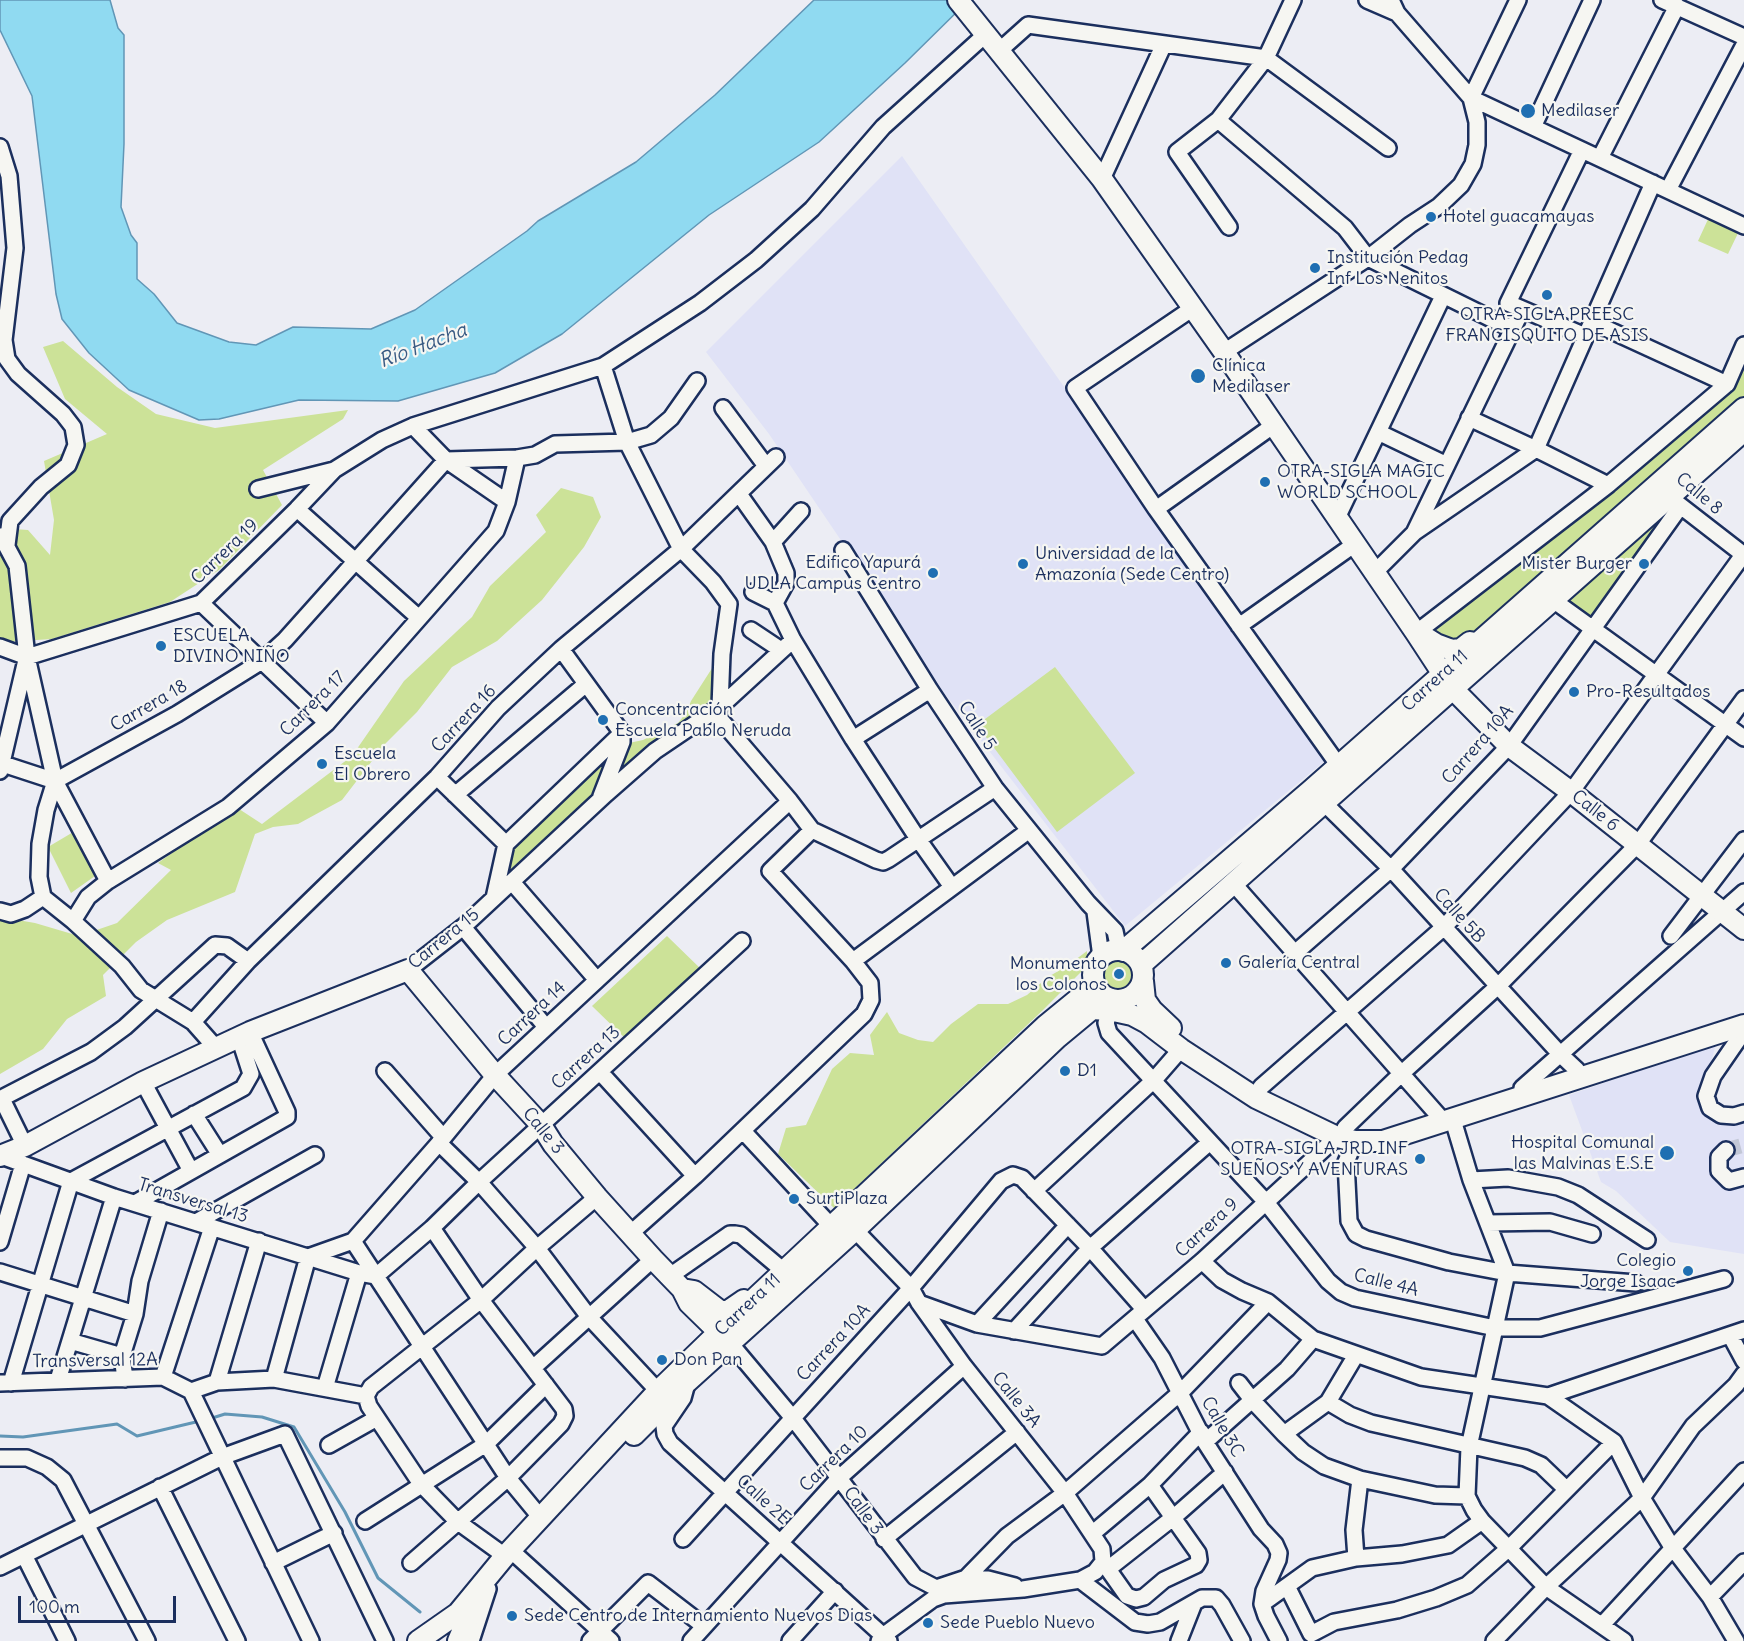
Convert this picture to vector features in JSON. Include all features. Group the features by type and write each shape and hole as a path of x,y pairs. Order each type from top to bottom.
{"main road":[{"name":"Calle 6","path":"958,0 1102,179 1224,352 1447,681 1509,746 1638,844 1744,929"},
{"name":"Carrera 11","path":"1142,973 1318,797 1447,681 1476,644 1669,496 1744,408"},
{"name":"Carrera 11","path":"1114,953 1318,797 1339,766 1553,600 1744,431"},
{"path":"1416,633 1452,650 1461,649 1470,642 1476,644"},
{"path":"1346,1135 1261,1087 1167,1026 1145,1000 1142,973 1130,953 1114,953 1095,965 1093,975 1102,1000 1148,1023 1181,1049 1256,1098 1346,1135 1445,1118 1744,1025"},
{"name":"Carrera 15","path":"0,1156 24,1155 143,1082 244,1035 408,970"},
{"name":"Calle 3","path":"408,970 495,1075 541,1125 553,1144 597,1197 676,1282 689,1303 725,1337"},
{"path":"1102,1000 1128,998 1135,994 1142,973"},
{"name":"Carrera 11","path":"418,1641 462,1617 488,1589 511,1555 683,1377 790,1276 832,1227 1045,1026 1102,1000"},
{"name":"Carrera 11","path":"725,1337 755,1298 855,1230 1057,1038 1102,1000"},
{"path":"1445,1118 1522,1088 1744,1014"},
{"name":"Calle 3","path":"676,1282 694,1291 720,1311 728,1311 741,1301 755,1298"},
{"name":"Carrera 11","path":"458,1641 462,1617 541,1518 658,1391 683,1377"}],"street":[{"path":"1228,227 1177,152 1218,120 1266,58 1293,0"},
{"path":"1367,0 1394,6 1471,98 1744,226"},
{"path":"1224,352 1368,258 1410,225 1439,206 1461,185 1473,164 1477,145 1477,122 1471,98 1518,0"},
{"path":"1533,127 1592,0"},
{"path":"1662,0 1744,37"},
{"path":"1600,158 1677,6"},
{"path":"999,51 1028,26 1266,58 1388,148"},
{"name":"Carrera 19","path":"27,657 201,603 334,470 382,440 413,426 603,366 700,303 756,260 812,209 883,127 981,29"},
{"path":"1102,179 1164,44"},
{"path":"1668,190 1744,45"},
{"path":"1218,120 1345,228 1368,258 1512,328"},
{"path":"0,147 9,176 15,248 4,340 7,359 18,374 63,414 73,426 76,445 68,465 41,487 10,521 4,540 17,566 27,657 55,781 108,881"},
{"path":"1582,150 1508,303 1585,336"},
{"path":"1374,573 1415,532 1536,449 1653,183"},
{"path":"1337,518 1443,296"},
{"path":"1193,308 1075,388 1156,509 1339,766"},
{"path":"1415,532 1523,309"},
{"path":"1592,322 1727,384"},
{"path":"1416,633 1608,485 1727,384 1744,345"},
{"path":"603,366 627,442 681,549 713,582 729,604 717,709 812,830 883,862 995,788"},
{"path":"446,460 517,458 535,455 555,444 627,442 651,435 671,418 697,381"},
{"name":"Carrera 16","path":"193,1022 248,961 437,777 498,708 561,649 681,549 771,461 723,408"},
{"path":"1469,418 1608,485"},
{"path":"1156,509 1274,425"},
{"path":"413,426 446,460 507,502"},
{"path":"1378,432 1447,465"},
{"name":"Carrera 17","path":"73,921 88,897 108,881 228,807 327,723 496,531 507,502 517,458"},
{"name":"Carrera 18","path":"55,781 177,714 262,661 285,640 446,460"},
{"path":"258,489 334,470"},
{"path":"739,494 773,542 786,573 786,582 775,603"},
{"name":"Calle 8","path":"1669,496 1744,555"},
{"name":"Carrera 10A","path":"1295,952 1391,869 1509,746 1591,629 1669,496"},
{"path":"297,509 420,618"},
{"path":"773,542 801,511"},
{"path":"1239,626 1355,544"},
{"name":"Calle 5","path":"843,550 930,690 995,788 1095,912 1115,931 1114,953"},
{"path":"1261,1087 1443,928 1571,792 1744,555"},
{"path":"753,592 775,603 793,640 853,739 952,887"},
{"path":"1553,600 1744,738"},
{"path":"201,603 327,723"},
{"path":"751,630 781,650"},
{"name":"Carrera 15","path":"408,970 463,927 655,751 717,709 793,640"},
{"path":"0,647 27,657"},
{"path":"561,649 622,733 622,742 599,800"},
{"path":"27,657 1,766 55,781"},
{"path":"455,795 586,684"},
{"path":"853,739 930,690"},
{"name":"Carrera 9","path":"1014,1331 1101,1347 1202,1261 1265,1201 1346,1135 1401,1074 1498,986 1638,844 1744,699"},
{"path":"494,898 506,844 622,733"},
{"path":"437,777 506,844"},
{"path":"55,781 45,810 40,844 39,877 43,897 122,966 141,990 193,1022 216,1048"},
{"name":"Calle 5B","path":"1318,797 1391,869 1443,928 1577,1070"},
{"name":"Carrera 14","path":"308,1257 353,1241 495,1075 790,801"},
{"path":"631,1233 695,1176 864,1014 871,1000 870,982 770,871 812,830"},
{"path":"853,961 1028,831"},
{"path":"1671,936 1744,840"},
{"path":"512,882 597,980"},
{"path":"1233,883 1401,1074 1445,1118 1507,1273 1469,1447 1467,1496 1482,1521 1546,1587 1624,1641"},
{"path":"1522,1088 1744,892"},
{"path":"0,911 11,914 25,909 43,897"},
{"path":"463,927 546,1027"},
{"name":"Carrera 13","path":"376,1276 432,1228 479,1182 742,941"},
{"path":"0,1242 24,1155 1,1099 91,1052 126,1027 215,945 227,946 248,961"},
{"name":"Calle 4A","path":"1102,1000 1108,1033 1265,1201 1328,1281 1341,1292 1355,1298 1495,1328 1540,1328 1724,1279"},
{"path":"1744,1031 1713,1076 1706,1096 1710,1108 1721,1115 1734,1116 1744,1113"},
{"path":"5,1383 71,1181 243,1088 251,1074 244,1035"},
{"path":"135,1203 287,1117 287,1112 244,1035"},
{"path":"1034,1191 1154,1080 1181,1049"},
{"path":"385,1071 441,1140 537,1248 589,1317 658,1391"},
{"path":"600,1072 695,1176"},
{"path":"143,1082 191,1171"},
{"path":"194,1114 220,1155"},
{"path":"742,1131 832,1227"},
{"path":"1346,1135 1349,1221 1356,1234 1366,1239 1449,1262 1507,1273 1636,1283"},
{"path":"919,1303 977,1324 1014,1331 1090,1248 1210,1142"},
{"path":"1726,1150 1719,1158 1719,1171 1729,1181 1744,1177"},
{"name":"Transversal 13","path":"24,1155 71,1181 114,1197 359,1273 376,1276"},
{"path":"196,1222 315,1155"},
{"name":"Carrera 10A","path":"683,1539 724,1491 911,1288 1001,1181 1013,1175"},
{"name":"Calle 3C","path":"1013,1175 1022,1178 1090,1248 1139,1314 1203,1437 1261,1529 1275,1544 1279,1553 1278,1560 1264,1591 1263,1604"},
{"path":"1471,1180 1508,1178 1557,1187 1578,1195 1647,1240"},
{"path":"58,1380 114,1197"},
{"path":"366,1395 370,1387 481,1300 597,1197"},
{"path":"125,1379 122,1356 135,1314 140,1281 161,1211"},
{"path":"1488,1223 1550,1222 1592,1234"},
{"path":"977,1324 1068,1225"},
{"path":"164,1377 212,1227"},
{"path":"411,1563 508,1478 561,1424 565,1416 564,1408 481,1300 432,1228"},
{"name":"Calle 3A","path":"855,1230 911,1288 919,1303 964,1366 1065,1492 1102,1549 1105,1566 1127,1596 1136,1599 1144,1597 1164,1580 1196,1565 1199,1560 1198,1553 1174,1517"},
{"path":"676,1282 730,1234 741,1235 790,1276"},
{"path":"353,1241 508,1478 541,1518"},
{"path":"218,1382 259,1242"},
{"path":"274,1379 308,1257"},
{"path":"533,1368 653,1259"},
{"path":"1202,1261 1222,1280 1242,1292 1268,1302 1313,1339 1421,1377 1482,1388 1548,1396 1737,1332 1744,1360"},
{"path":"0,1272 135,1314"},
{"path":"325,1388 359,1273"},
{"path":"884,1639 935,1594 966,1578 1006,1536 1065,1492 1180,1392 1268,1302"},
{"name":"Calle 3","path":"725,1337 792,1417 915,1577 935,1594"},
{"path":"1093,1533 1203,1437 1253,1401 1287,1369 1313,1339"},
{"path":"70,1341 122,1356"},
{"path":"1284,1434 1328,1402 1356,1355"},
{"name":"Carrera 10","path":"691,1641 839,1478 964,1366"},
{"name":"Transversal 12A","path":"5,1383 164,1377 191,1391"},
{"name":"Calle 2E","path":"683,1377 682,1398 664,1426 670,1443 835,1591 884,1639"},
{"path":"311,1641 191,1391 218,1382 274,1379 366,1395"},
{"path":"1239,1383 1284,1434 1303,1452 1324,1466 1360,1479 1435,1495 1467,1496"},
{"path":"1494,1641 1546,1587 1642,1498 1693,1426 1741,1384"},
{"path":"365,1521 486,1444 546,1385"},
{"path":"366,1395 377,1418 421,1484 458,1522 511,1555 595,1636 611,1641"},
{"path":"1548,1396 1614,1442 1642,1498 1672,1547 1710,1597 1736,1641"},
{"path":"1328,1402 1350,1415 1371,1423 1469,1447 1526,1458 1541,1465 1566,1489"},
{"path":"329,1445 377,1418"},
{"path":"884,1539 1017,1432"},
{"path":"0,1567 222,1457 285,1434 386,1641"},
{"path":"1287,1586 1311,1634 1334,1622 1397,1610 1436,1598 1467,1585 1508,1549 1614,1442"},
{"path":"0,1458 27,1458 48,1467 63,1480 147,1641"},
{"path":"1602,1626 1744,1471"},
{"path":"935,1594 1023,1589 1080,1580 1105,1566 1174,1517 1225,1472"},
{"path":"1356,1558 1354,1530 1360,1479"},
{"path":"1150,1485 1174,1517"},
{"path":"160,1487 237,1641"},
{"path":"1279,1641 1266,1616 1263,1604 1312,1568 1356,1558 1402,1554 1448,1545 1482,1521"},
{"path":"273,1563 334,1533"},
{"path":"24,1555 67,1641"},
{"path":"1710,1597 1744,1562"},
{"path":"966,1578 1006,1582 1023,1589"},
{"path":"1080,1580 1135,1622 1148,1624 1160,1622 1202,1598 1216,1598 1242,1641"},
{"path":"595,1636 648,1583 704,1626"},
{"path":"471,1641 488,1589"},
{"path":"792,1640 835,1591"},
{"path":"1179,1641 1194,1603"}],"shaded area":[{"name":"Universidad de la Amazonía (Sede Centro)","path":"902,156 1326,760 1125,926 945,694 769,434 706,352"},
{"name":"Hospital Comunal las Malvinas E.S.E","path":"1716,1044 1707,1077 1703,1113 1721,1125 1744,1120 1744,1254 1670,1242 1616,1191 1601,1182 1569,1095"}],"green space":[{"path":"1710,215 1740,229 1728,254 1698,241"},
{"path":"63,341 117,387 156,414 215,428 348,410 343,419 263,470 282,505 219,570 170,602 52,639 6,642 0,639 0,528 28,530 50,555 54,520 44,461 107,434 65,399 43,347"},
{"path":"1744,356 1744,399 1646,487 1634,491 1465,645 1440,638 1436,631 1440,620 1616,483 1631,478 1725,396"},
{"path":"561,488 593,497 601,517 584,547 542,600 497,641 452,667 417,712 385,744 342,800 298,824 273,827 255,834 235,892 167,920 136,942 103,975 106,996 67,1019 43,1049 0,1074 0,917 35,923 79,936 117,923 171,870 158,863 236,807 262,824 352,756 404,681 472,617 490,586 546,532 536,515"},
{"path":"1663,515 1665,517 1592,621 1566,600"},
{"path":"716,662 716,706 502,883 511,843 615,746 643,740 678,723"},
{"path":"1055,667 1135,773 1057,832 977,725"},
{"path":"75,831 95,876 71,893 48,847"},
{"path":"667,936 704,972 629,1042 592,1006"},
{"path":"1087,951 1087,966 834,1208 778,1154 786,1128 806,1125 832,1069 850,1053 874,1055 870,1035 887,1012 899,1033 918,1040 933,1042 951,1024 978,1004 1008,1004 1027,995 1048,977"},
{"path":"1118,958 1131,963 1136,976 1131,989 1118,994 1105,989 1100,976 1105,963"}],"water":[{"name":"Río Hacha","path":"0,0 110,0 118,28 124,35 124,144 121,207 131,235 137,243 137,279 154,294 177,323 229,342 256,345 293,327 371,329 415,310 538,221 636,162 715,95 814,0 969,0 819,142 709,215 562,334 495,373 398,401 299,400 219,419 199,420 129,390 89,353 62,319 56,294 32,96 0,30"}],"waterway":[{"path":"209,1419 225,1414 262,1417 294,1427 345,1512 378,1578 420,1612"},
{"path":"0,1436 23,1437 117,1424 137,1436 200,1421"}],"tunnel":[{"path":"1726,1150 1744,1145"}],"place":[{"name":"Medilaser","path":"1528,111"},
{"name":"Hotel guacamayas","path":"1431,217"},
{"name":"Institución Pedag Inf Los Nenitos","path":"1315,268"},
{"name":"OTRA-SIGLA PREESC FRANCISQUITO DE ASIS","path":"1547,295"},
{"name":"Clínica Medilaser","path":"1198,376"},
{"name":"OTRA-SIGLA MAGIC WORLD SCHOOL","path":"1265,482"},
{"name":"Universidad de la Amazonía (Sede Centro)","path":"1023,564"},
{"name":"Mister Burger","path":"1644,564"},
{"name":"Edifico Yapurá UDLA Campus Centro","path":"933,573"},
{"name":"ESCUELA DIVINO NIÑO","path":"161,646"},
{"name":"Pro-Resultados","path":"1574,692"},
{"name":"Concentración Escuela Pablo Neruda","path":"603,720"},
{"name":"Escuela El Obrero","path":"322,764"},
{"name":"Galería Central","path":"1226,963"},
{"name":"Monumento los Colonos","path":"1119,974"},
{"name":"D1","path":"1065,1071"},
{"name":"Hospital Comunal las Malvinas E.S.E","path":"1667,1153"},
{"name":"OTRA-SIGLA JRD INF SUEÑOS Y AVENTURAS","path":"1420,1159"},
{"name":"SurtiPlaza","path":"794,1199"},
{"name":"Colegio Jorge Isaac","path":"1688,1271"},
{"name":"Don Pan","path":"662,1360"},
{"name":"Sede Centro de Internamiento Nuevos Dias","path":"512,1616"},
{"name":"Sede Pueblo Nuevo","path":"928,1623"}]}
